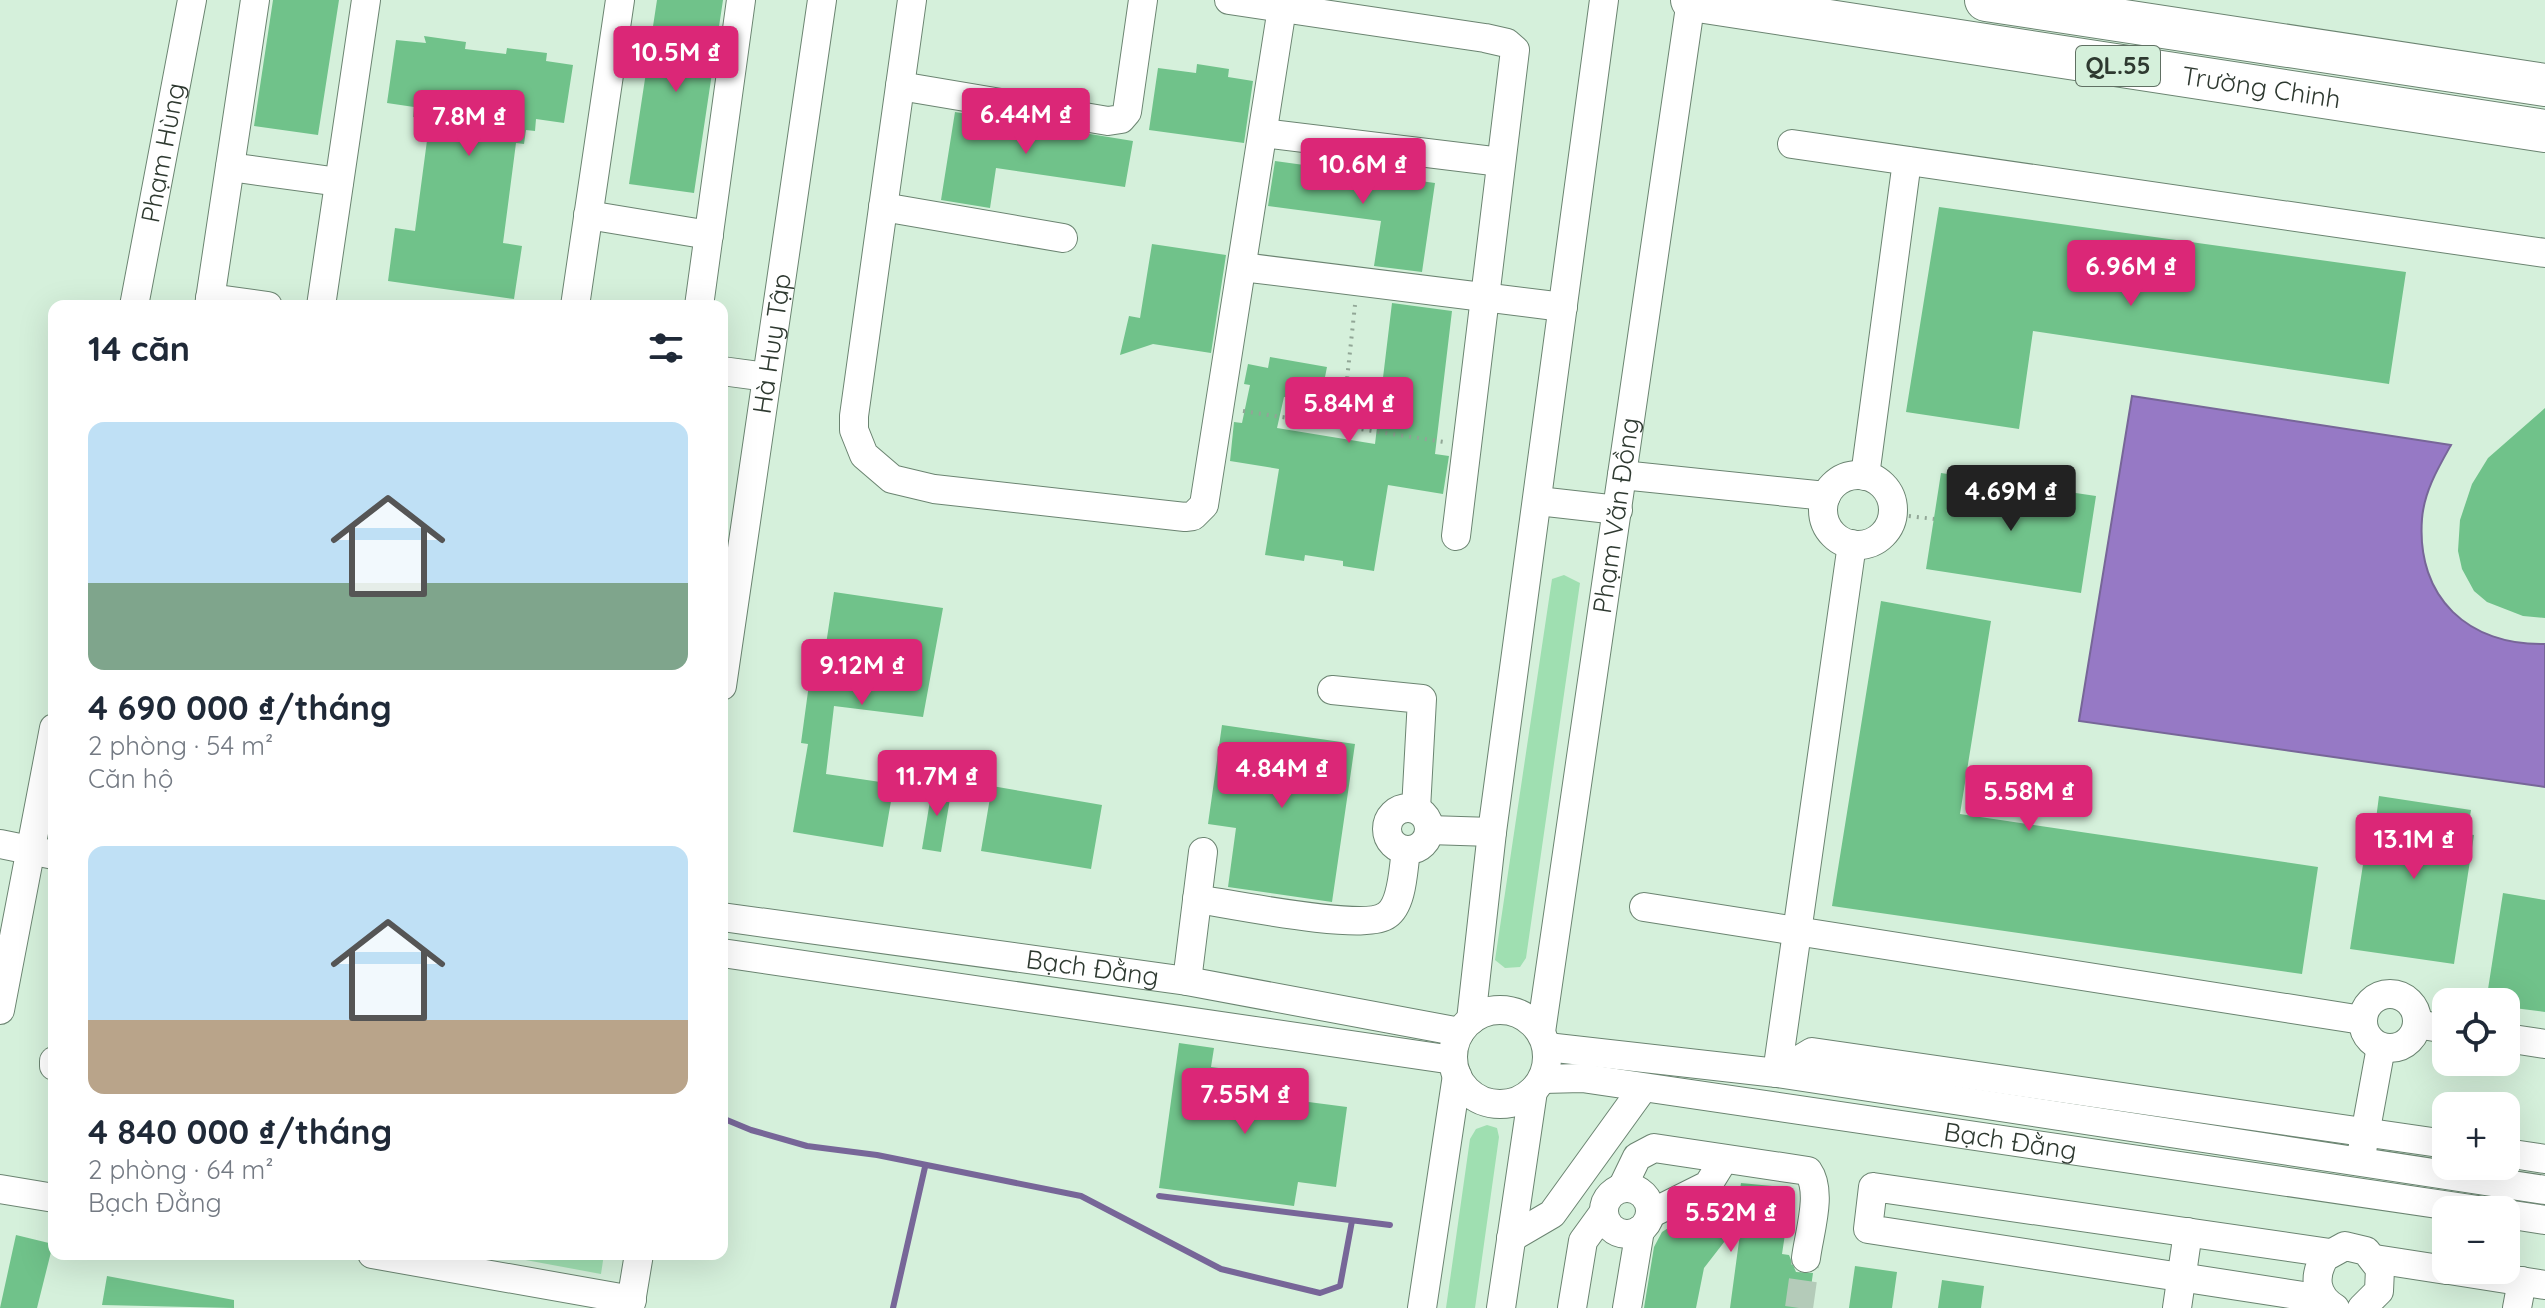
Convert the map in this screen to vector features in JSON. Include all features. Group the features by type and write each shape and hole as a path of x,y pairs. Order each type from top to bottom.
{"highway":[{"name":"Trường Chinh","path":"1692,0 2545,131"},
{"name":"Trường Chinh","path":"1986,0 2545,85"}],"street":[{"name":"Phạm Hùng","path":"135,300 192,0"},
{"path":"210,300 255,0"},
{"path":"322,300 366,0"},
{"path":"576,300 620,0"},
{"path":"700,300 741,0"},
{"name":"Hà Huy Tập","path":"728,645 822,0"},
{"path":"912,0 854,430 864,455 892,479 934,489 1193,516 1204,505 1221,408 1282,8"},
{"path":"900,86 1108,121 1121,119 1127,112 1143,0"},
{"path":"1229,0 1507,43 1515,50 1516,63 1501,162 1456,536"},
{"path":"1422,1308 1455,1068 1466,1026 1604,0"},
{"name":"Phạm Văn Đồng","path":"1544,1039 1692,0"},
{"path":"1263,133 1501,162"},
{"path":"1792,144 2545,253"},
{"path":"1865,476 1907,161"},
{"path":"230,167 339,182"},
{"path":"883,207 1063,238"},
{"path":"588,215 709,235"},
{"path":"1242,267 1563,307"},
{"path":"728,372 767,377"},
{"path":"1622,475 1826,496"},
{"path":"1865,476 1875,479 1890,494 1893,514 1882,536 1872,542 1852,544 1838,540 1824,521 1822,510 1826,496 1845,477 1865,476"},
{"path":"1538,501 1618,510"},
{"path":"1777,1073 1852,544"},
{"path":"1332,690 1422,699 1422,820 1419,846 1406,851"},
{"path":"0,1010 42,853 48,796"},
{"path":"1406,851 1390,841 1387,826 1396,812 1422,820 1492,832"},
{"path":"0,844 42,853"},
{"path":"1197,899 1329,919 1373,921 1387,916 1394,907 1406,851"},
{"path":"1187,981 1203,852"},
{"path":"1644,907 2362,1020"},
{"name":"Bạch Đằng","path":"728,918 1187,981 1466,1026"},
{"name":"Bạch Đằng","path":"728,954 1455,1068"},
{"path":"2386,994 2409,1001 2416,1011 2417,1024 2405,1044 2393,1048 2381,1047 2370,1041 2362,1020 2366,1007 2375,998 2386,994"},
{"path":"1466,1026 1485,1012 1501,1010 1517,1013 1544,1039 1548,1063 1538,1085 1501,1308"},
{"path":"2417,1024 2432,1027"},
{"name":"Bạch Đằng","path":"1544,1039 2545,1190"},
{"path":"2520,1040 2545,1044"},
{"path":"2354,1191 2381,1047"},
{"path":"1777,1073 1812,1052 2432,1142"},
{"path":"1455,1068 1476,1098 1490,1103 1506,1104 1538,1085"},
{"name":"Bạch Đằng","path":"1538,1085 1582,1078 2432,1203"},
{"path":"1511,1238 1552,1214 1643,1088"},
{"path":"1572,1308 1583,1241 1637,1157 1654,1148 1808,1171 1814,1179 1815,1193 1806,1258"},
{"path":"2520,1155 2545,1159"},
{"path":"1611,1199 1605,1220 1617,1232 1625,1234 1708,1185 1724,1159"},
{"path":"1580,1174 1611,1199"},
{"path":"2329,1303 1868,1229 1873,1187 2330,1253"},
{"path":"0,1189 48,1197"},
{"path":"1611,1199 1638,1190 1644,1194 1645,1222 1627,1308"},
{"path":"2520,1216 2545,1220"},
{"path":"2177,1308 2188,1232"},
{"path":"2329,1303 2316,1278 2319,1266 2330,1253 2345,1246 2356,1247 2375,1259 2432,1268"},
{"path":"2365,1308 2379,1291 2380,1269 2375,1259"},
{"path":"403,1260 631,1304 638,1260"},
{"path":"2501,1284 2528,1291"}],"path":[{"path":"1342,426 1358,282"},
{"path":"1221,408 1468,445"},
{"path":"1893,514 1934,519"}],"green space":[{"path":"1564,575 1580,583 1526,958 1520,967 1505,968 1495,960 1552,579"},
{"path":"1487,1125 1497,1128 1499,1137 1475,1308 1446,1308 1470,1139 1476,1129"},
{"path":"525,1260 603,1260 601,1274"}],"shaded area":[{"path":"2132,396 2451,445 2432,480 2423,509 2422,547 2428,572 2438,594 2453,612 2471,626 2493,636 2545,644 2545,787 2079,721"}],"building":[{"path":"273,0 339,0 318,135 254,126"},
{"path":"657,0 723,0 694,193 629,184"},
{"path":"424,36 466,42 465,49 506,54 507,48 547,53 546,61 573,65 564,123 536,119 535,131 526,130 524,144 516,143 503,243 522,246 514,299 388,281 395,228 415,231 428,133 420,132 423,118 413,117 414,107 387,103 396,40 426,43"},
{"path":"1197,64 1229,69 1228,77 1253,81 1244,143 1149,130 1158,68 1196,73"},
{"path":"955,112 1133,141 1125,187 996,168 990,208 941,200"},
{"path":"1275,161 1435,183 1422,272 1374,266 1381,221 1268,206"},
{"path":"1939,207 2406,272 2389,384 2033,331 2019,429 1906,412"},
{"path":"1152,244 1226,255 1211,353 1153,344 1120,355 1129,316 1140,318"},
{"path":"1392,303 1452,311 1435,454 1449,456 1443,494 1388,485 1374,571 1343,566 1343,561 1305,555 1304,561 1265,555 1279,469 1230,461 1234,422 1242,423 1250,385 1244,384 1248,364 1268,368 1270,357 1327,367 1323,387 1334,389 1331,404 1284,397 1277,428 1375,444"},
{"path":"2545,408 2545,618 2523,616 2487,602 2474,591 2462,569 2458,551 2460,520 2472,484 2488,458"},
{"path":"1941,473 2096,496 2081,593 1926,569"},
{"path":"834,592 943,608 923,717 834,706 826,774 894,784 883,847 793,832 808,744 801,743 812,662 823,664"},
{"path":"1881,601 1991,621 1960,814 2318,867 2302,974 1832,906"},
{"path":"1222,725 1355,744 1332,902 1228,887 1236,828 1208,824"},
{"path":"933,783 952,787 941,852 922,849"},
{"path":"992,786 1102,805 1091,869 981,851"},
{"path":"2379,796 2471,810 2467,834 2474,835 2454,964 2350,949 2370,819 2376,819"},
{"path":"2503,893 2545,900 2545,1012 2520,1009 2520,988 2488,988"},
{"path":"1179,1043 1214,1048 1211,1067 1256,1073 1254,1095 1347,1107 1336,1187 1298,1182 1294,1206 1159,1188"},
{"path":"1741,1183 1792,1188 1782,1254 1789,1255 1796,1272 1813,1273 1808,1308 1730,1308 1742,1219 1704,1268 1696,1308 1644,1308 1654,1247 1662,1232 1699,1208 1738,1202"},
{"path":"16,1235 48,1243 49,1260 37,1308 0,1308"},
{"path":"1855,1266 1897,1272 1892,1308 1849,1308"},
{"path":"107,1276 234,1300 234,1308 102,1305"},
{"path":"1942,1280 1984,1286 1981,1308 1938,1308"}],"waterway":[{"path":"728,1120 807,1146 877,1155 1081,1196 1221,1269 1320,1293 1340,1286 1352,1221"},
{"path":"893,1308 925,1167"},
{"path":"1159,1196 1390,1225"}],"tunnel":[{"path":"1799,1308 1806,1258"}]}
